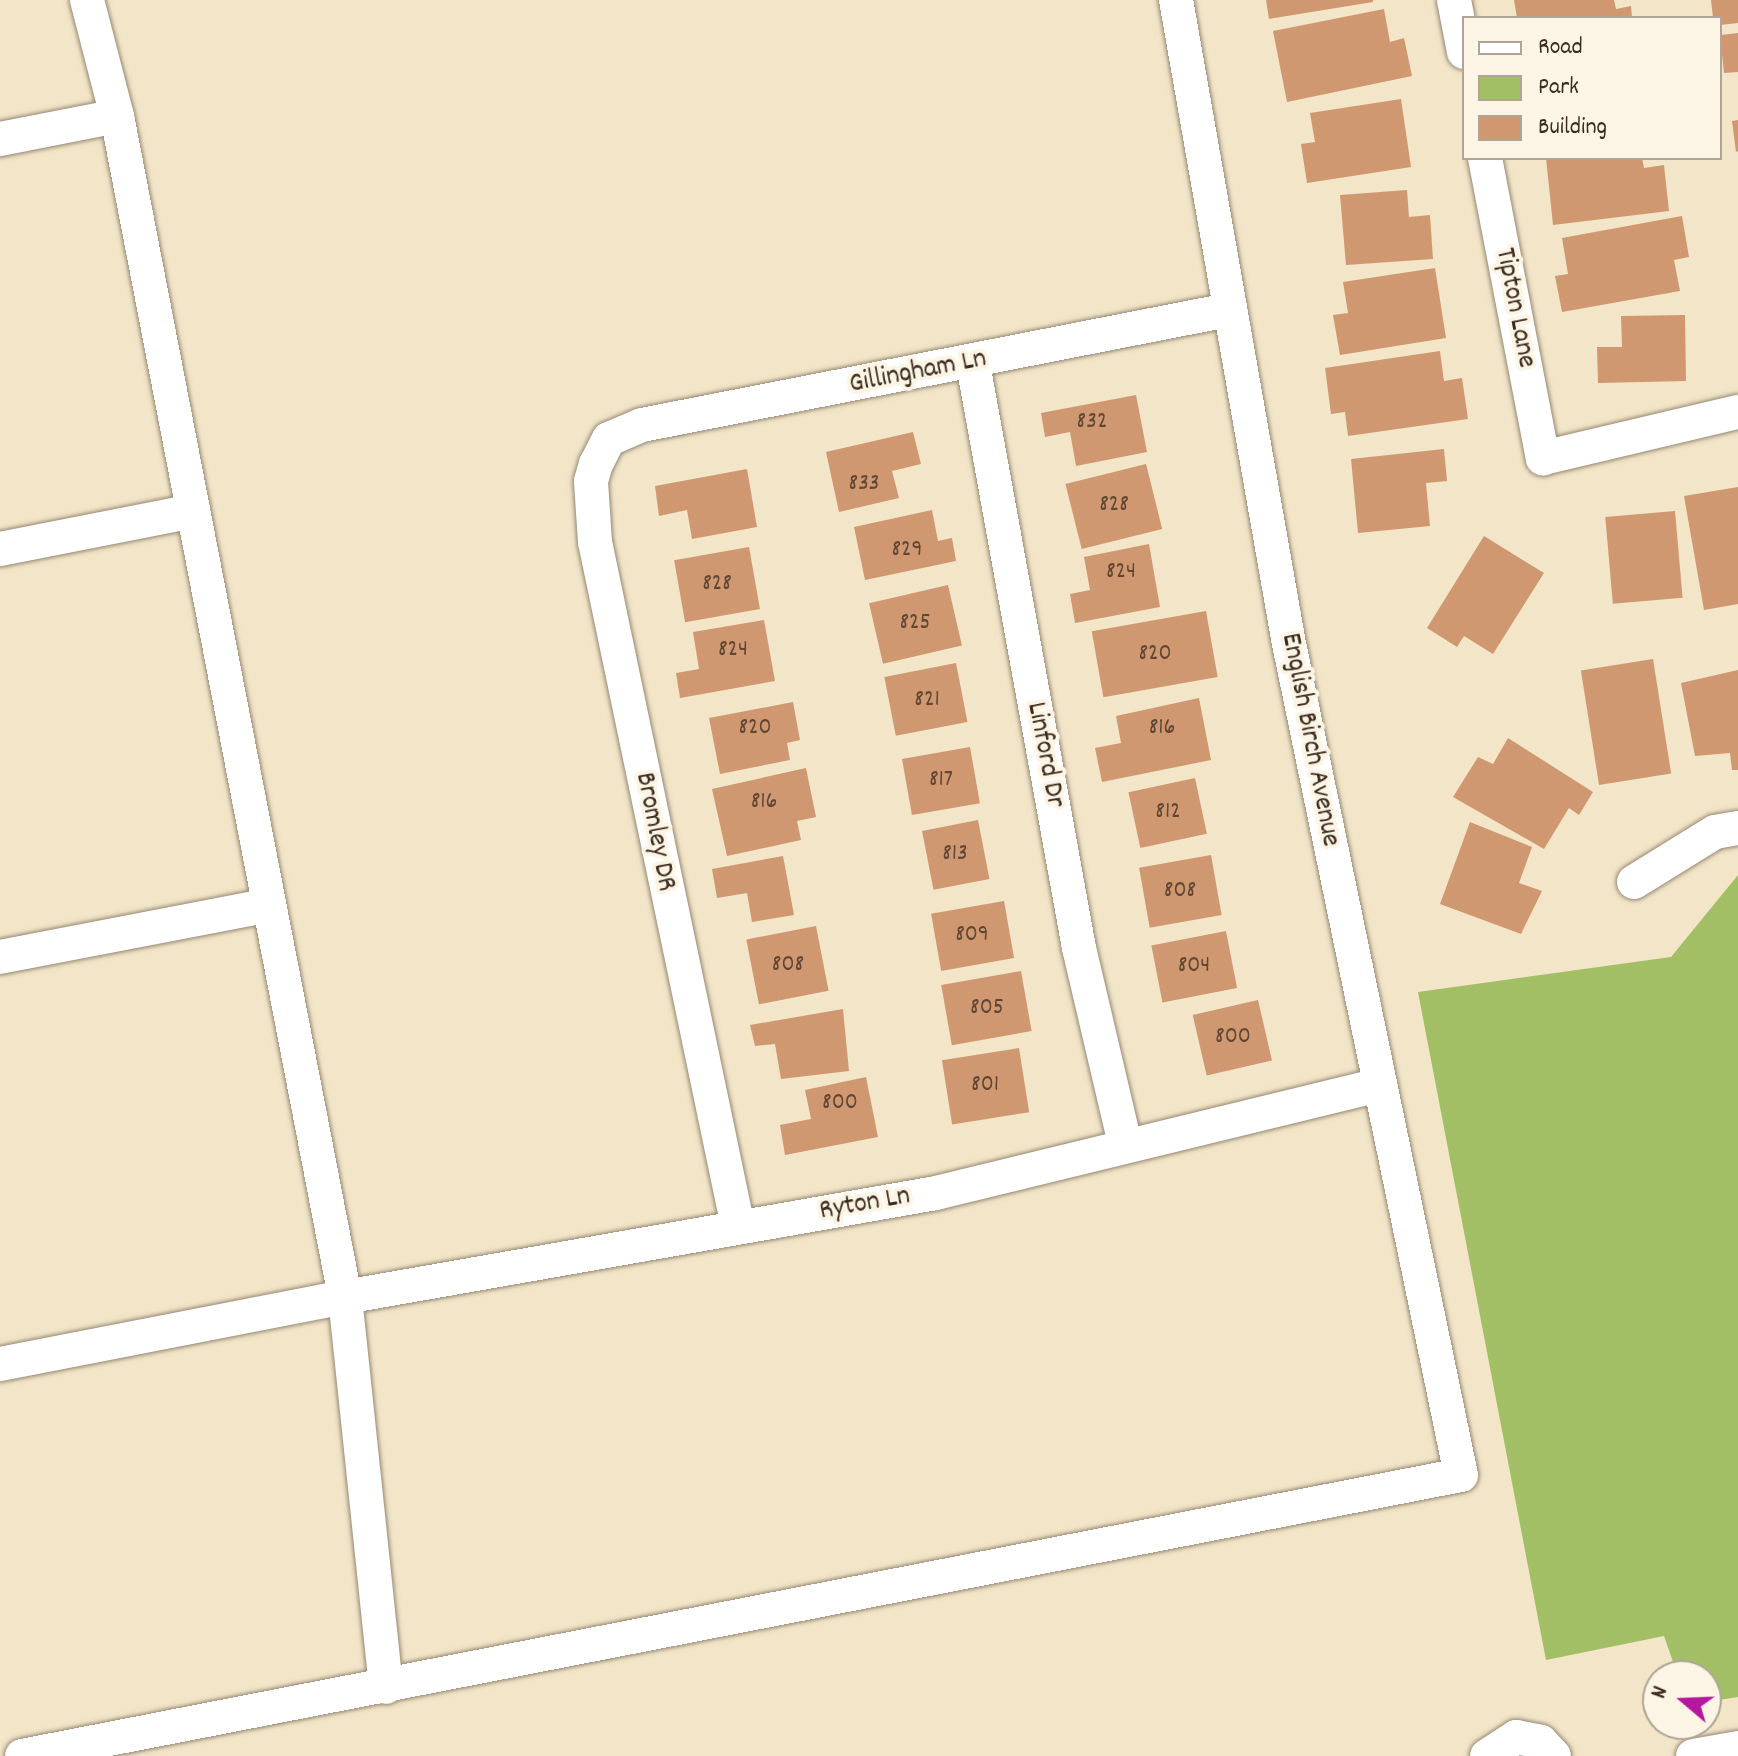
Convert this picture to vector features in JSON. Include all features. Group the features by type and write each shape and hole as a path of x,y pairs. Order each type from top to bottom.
{"street":[{"path":"22,1756 386,1687 345,1297 117,116 87,0"},
{"name":"English Birch Avenue","path":"386,1687 1461,1475 1379,1085 1228,310 1176,0"},
{"path":"1454,0 1462,42"},
{"path":"0,139 117,116"},
{"name":"Tipton Lane","path":"1485,160 1543,458 1738,412"},
{"name":"Gillingham Ln","path":"609,439 642,425 973,364 1228,310"},
{"name":"Linford Dr","path":"973,364 1079,948 1125,1144"},
{"name":"Bromley DR","path":"609,439 591,481 595,542 738,1227"},
{"path":"0,549 193,511"},
{"path":"1634,882 1715,832 1738,828"},
{"path":"0,957 269,905"},
{"name":"Ryton Ln","path":"0,1364 345,1297 936,1193 1125,1144 1379,1085"},
{"path":"1487,1756 1516,1737 1541,1742 1554,1756"},
{"path":"1693,1756 1738,1748"}],"green space":[{"path":"1738,875 1738,1697 1722,1700 1722,1660 1672,1660 1664,1636 1546,1660 1418,992 1671,957"}],"building":[{"path":"1266,0 1373,0 1373,2 1269,19"},
{"path":"1514,0 1614,0 1616,9 1631,6 1632,16 1517,16"},
{"path":"1711,0 1738,0 1738,23 1722,25 1722,16 1713,16"},
{"path":"1384,9 1390,42 1404,38 1412,76 1287,102 1273,31"},
{"path":"1738,33 1738,72 1724,73 1722,35"},
{"path":"1401,99 1411,167 1307,183 1301,144 1315,142 1310,113"},
{"path":"1738,120 1738,151 1736,152 1732,121"},
{"path":"1546,160 1642,160 1644,168 1664,165 1669,211 1553,225"},
{"path":"1407,190 1409,217 1430,215 1433,259 1346,265 1340,195"},
{"path":"1682,216 1689,257 1674,260 1680,291 1562,312 1555,276 1568,274 1562,238"},
{"path":"1435,268 1446,338 1340,355 1333,315 1348,313 1343,282"},
{"path":"1685,315 1686,381 1598,383 1597,347 1622,347 1621,316"},
{"path":"1440,351 1444,381 1462,378 1468,419 1348,436 1345,412 1331,414 1325,368"},
{"path":"1136,395 1147,452 1076,466 1070,432 1045,437 1041,413"},
{"path":"913,432 921,464 892,471 899,498 839,512 826,452"},
{"path":"1444,449 1447,481 1426,483 1430,526 1358,533 1351,459"},
{"path":"1146,464 1162,529 1082,549 1065,484"},
{"path":"747,469 757,527 692,539 687,510 659,516 655,486"},
{"path":"1738,487 1738,604 1704,610 1684,496"},
{"path":"932,510 938,541 952,538 956,561 865,580 854,527"},
{"path":"1675,511 1683,598 1613,604 1605,517"},
{"path":"1484,536 1544,573 1493,654 1464,636 1457,647 1427,628"},
{"path":"1149,544 1160,607 1075,623 1070,594 1090,590 1084,557"},
{"path":"749,547 760,609 685,622 674,560"},
{"path":"948,585 962,645 883,664 869,603"},
{"path":"1206,611 1218,677 1103,697 1092,631"},
{"path":"764,620 775,681 680,698 676,673 699,669 693,632"},
{"path":"1653,659 1671,774 1599,785 1581,670"},
{"path":"956,663 967,722 896,736 884,677"},
{"path":"1738,670 1738,770 1732,770 1730,753 1695,756 1681,683"},
{"path":"1199,698 1211,760 1102,782 1095,748 1121,743 1116,716"},
{"path":"793,702 800,740 787,743 790,760 720,774 709,718"},
{"path":"1508,738 1593,792 1579,815 1569,808 1544,849 1453,797 1478,757 1493,764"},
{"path":"970,747 980,803 912,815 902,759"},
{"path":"806,768 816,817 797,821 801,840 727,856 712,789"},
{"path":"1195,778 1207,834 1140,848 1128,792"},
{"path":"978,820 989,879 933,890 922,831"},
{"path":"1470,822 1532,847 1519,883 1542,891 1521,934 1440,904"},
{"path":"1211,855 1222,915 1150,928 1139,868"},
{"path":"783,856 794,915 752,922 747,893 717,898 712,869"},
{"path":"1004,901 1014,958 941,971 931,914"},
{"path":"816,926 829,991 759,1004 746,940"},
{"path":"1226,931 1237,988 1162,1002 1151,946"},
{"path":"1021,971 1032,1031 952,1045 941,985"},
{"path":"1258,1000 1272,1060 1207,1075 1193,1015"},
{"path":"843,1009 849,1071 781,1079 775,1044 755,1046 750,1025"},
{"path":"1019,1048 1029,1112 952,1124 942,1060"},
{"path":"866,1077 878,1137 785,1155 780,1125 811,1119 805,1090"}]}
